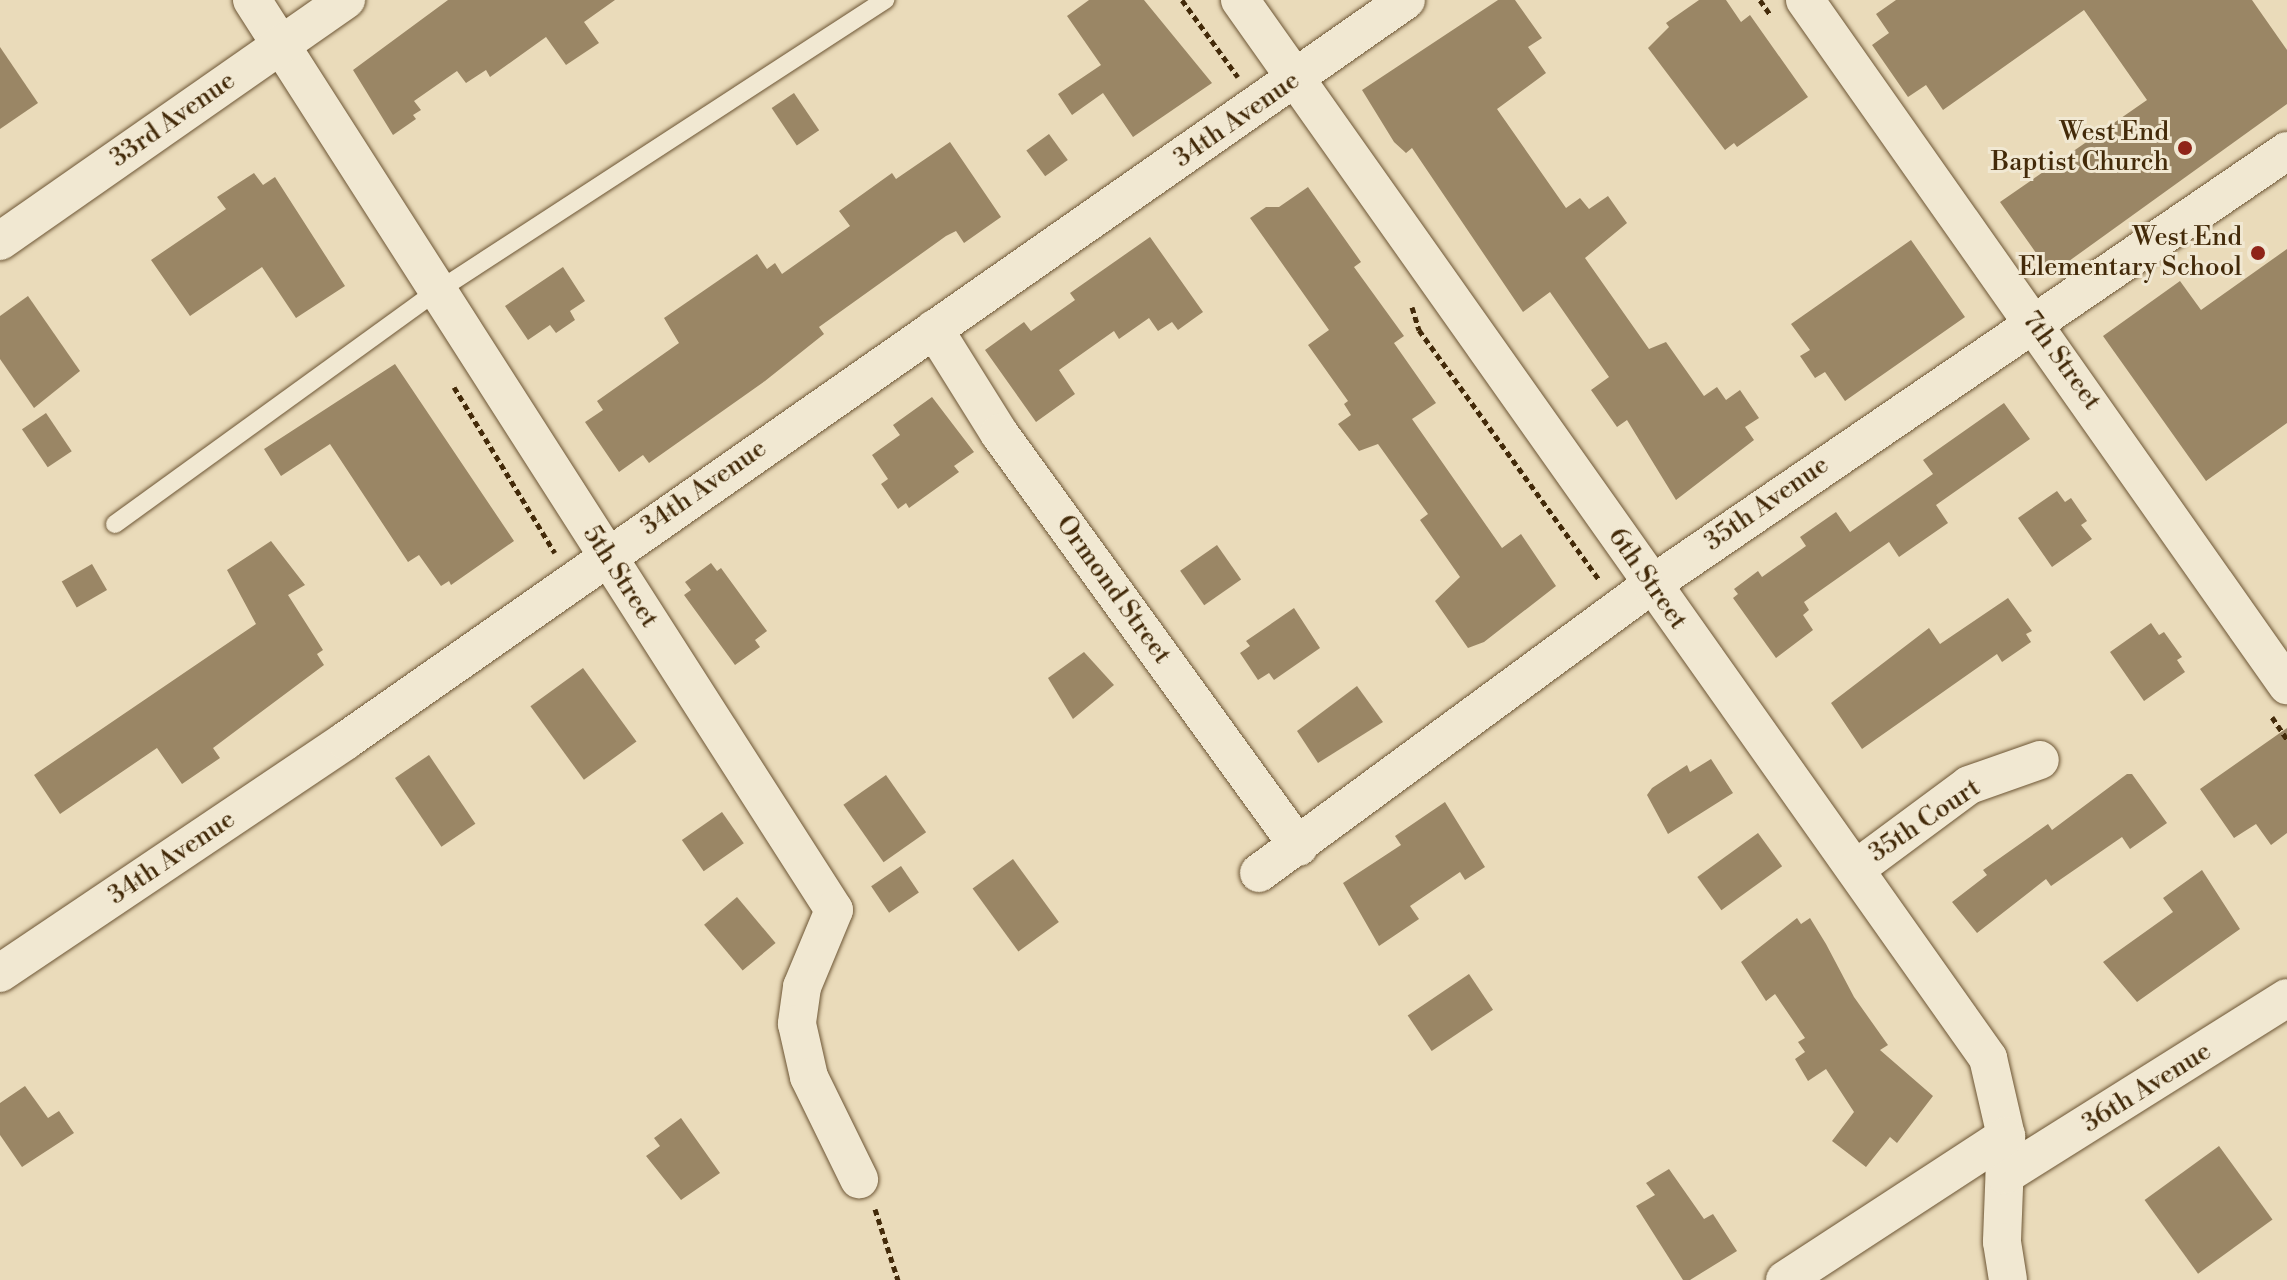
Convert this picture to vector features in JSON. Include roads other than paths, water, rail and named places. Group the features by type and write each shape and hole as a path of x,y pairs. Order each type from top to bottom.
{"street":[{"name":"5th Street","path":"252,0 834,910 802,987 797,1024 809,1077 859,1179"},
{"name":"33rd Avenue","path":"0,241 346,0"},
{"name":"6th Street","path":"1240,0 1804,803 1857,868 1988,1058 2006,1136 2002,1242 2008,1280"},
{"name":"34th Avenue","path":"0,973 608,558 1406,0"},
{"name":"7th Street","path":"1805,0 2287,685"},
{"name":"35th Avenue","path":"1259,873 1299,847 1651,585 2287,151"},
{"name":"Ormond Street","path":"934,329 999,433 1299,847"},
{"name":"35th Court","path":"1857,868 1969,785 2040,760"},
{"name":"36th Avenue","path":"2005,1175 2287,998"},
{"path":"1785,1280 2006,1136"}],"lane":[{"path":"115,524 436,292 885,0"}],"place":[{"name":"West End Baptist Church","path":"2185,148"},
{"name":"West End Elementary School","path":"2258,253"}]}
